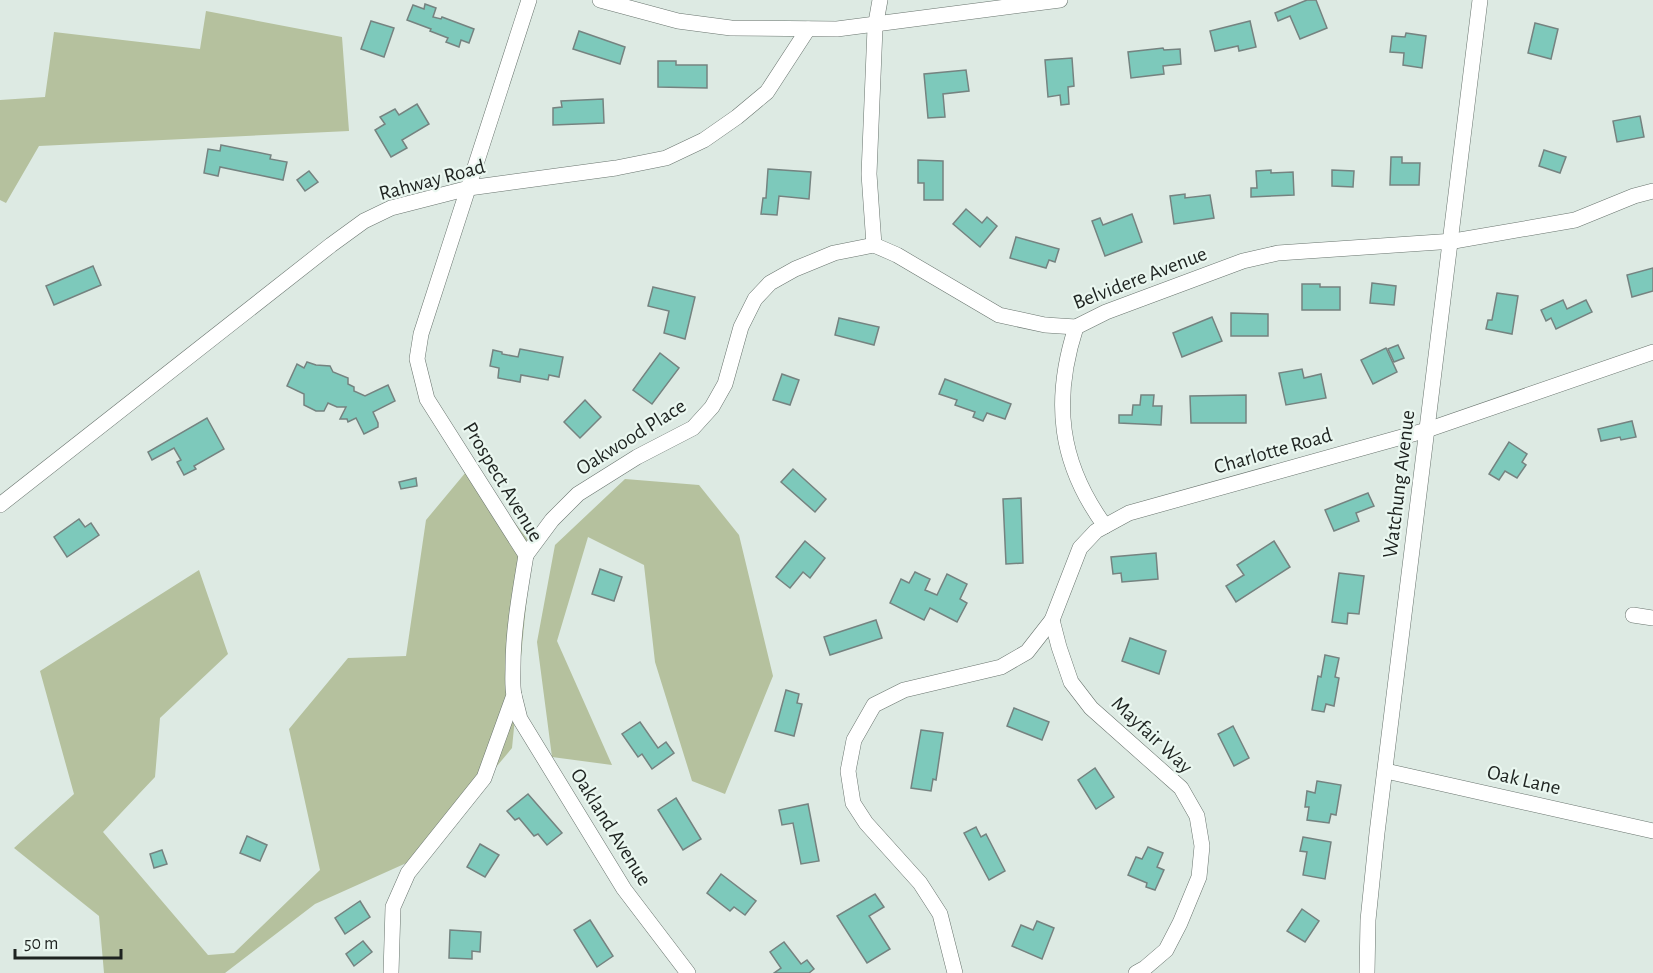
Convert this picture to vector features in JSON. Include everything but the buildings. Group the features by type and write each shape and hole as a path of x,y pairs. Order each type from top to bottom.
{"street":[{"name":"Prospect Avenue","path":"391,973 393,907 408,873 484,778 514,695 513,656 516,612 526,555 427,399 417,359 421,334 528,0"},
{"path":"600,0 678,21 731,28 808,29 837,29 1060,0"},
{"path":"874,245 869,174 876,24 880,0"},
{"name":"Watchung Avenue","path":"1367,973 1368,920 1480,0"},
{"name":"Rahway Road","path":"0,505 364,221 391,208 468,188 616,168 666,158 704,140 767,92 808,29"},
{"name":"Belvidere Avenue","path":"874,245 897,255 999,315 1045,325 1076,327 1106,312 1255,258 1278,253 1450,242 1575,220 1634,196 1653,191"},
{"name":"Oakwood Place","path":"526,555 552,520 578,494 637,457 693,428 712,407 725,384 741,327 755,299 770,283 795,268 834,253 874,245"},
{"path":"1076,327 1065,370 1062,413 1065,434 1076,475 1085,495 1105,526"},
{"name":"Charlotte Road","path":"955,973 940,914 920,883 866,823 853,803 848,771 854,740 874,705 904,690 1001,667 1027,652 1052,620 1080,548 1096,531 1129,513 1427,430 1653,352"},
{"path":"1633,615 1653,618"},
{"name":"Mayfair Way","path":"1052,620 1071,682 1091,708 1180,788 1197,816 1202,846 1199,877 1166,950 1136,973"},
{"name":"Oakland Avenue","path":"514,695 520,719 624,889 688,973"},
{"name":"Oak Lane","path":"1386,771 1653,831"}],"green space":[{"path":"206,11 342,37 349,131 39,146 6,203 0,200 0,100 45,97 54,32 200,49"},
{"path":"471,466 532,545 512,748 422,856 315,904 225,973 104,973 99,916 14,848 74,794 40,671 199,570 228,654 160,718 155,777 103,832 208,955 234,953 320,870 289,729 348,658 406,656 426,520"},
{"path":"625,479 699,485 739,535 773,676 725,794 692,781 655,662 644,565 588,537 557,641 612,765 552,757 537,642 555,545"}]}
